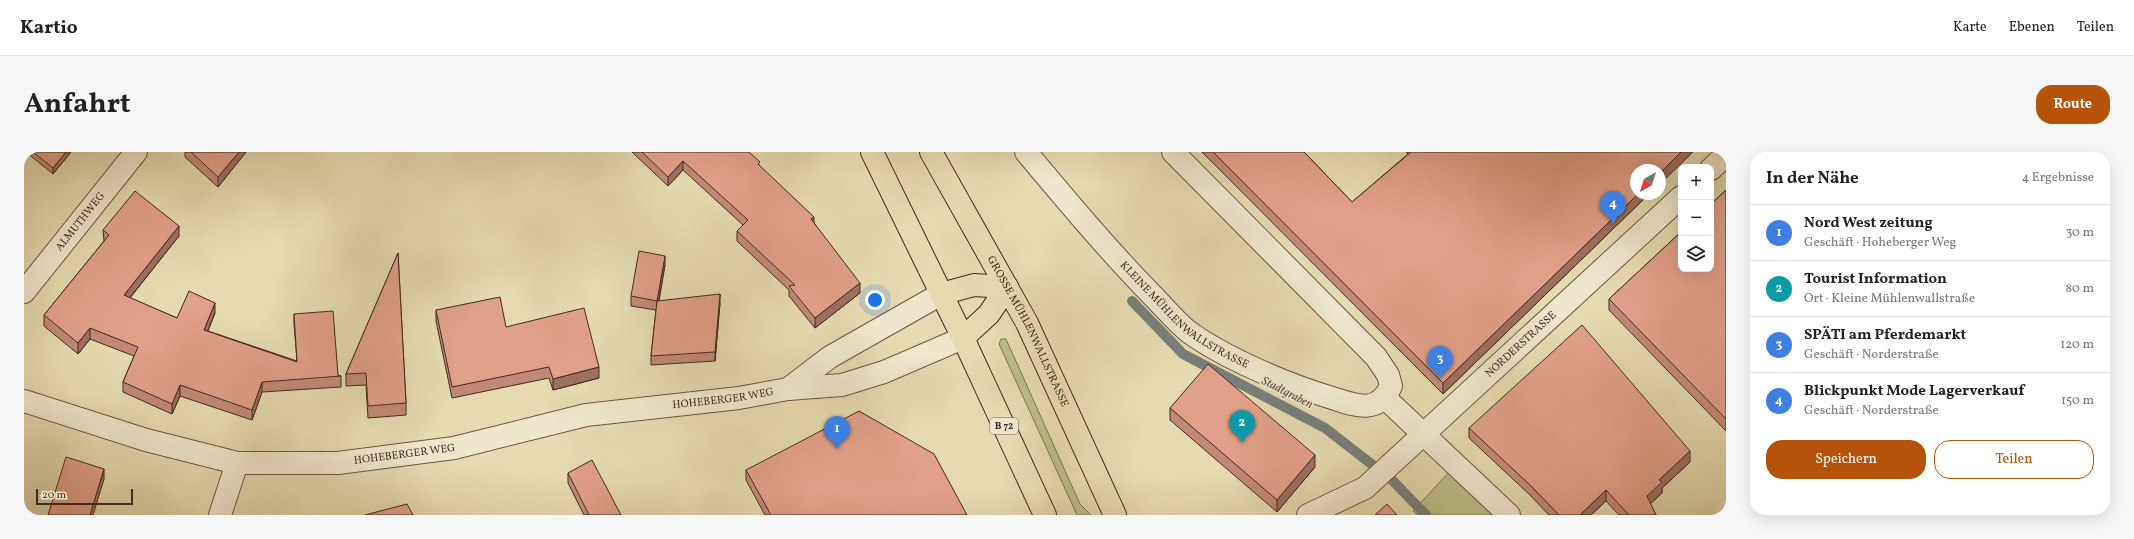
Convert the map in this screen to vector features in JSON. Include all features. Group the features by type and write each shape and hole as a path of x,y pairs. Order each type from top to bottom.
{"main road":[{"name":"B 72","path":"872,152 963,338 1045,515"},
{"name":"GROSSE MÜHLENWALLSTRASSE","path":"931,152 1008,287 1044,359 1115,515"},
{"name":"HOHEBERGER WEG","path":"941,294 974,285 1008,287"},
{"name":"HOHEBERGER WEG","path":"963,338 989,314 1008,287"}],"street":[{"name":"ALMUTHWEG","path":"24,292 136,152"},
{"name":"KLEINE MÜHLENWALLSTRASSE","path":"1026,152 1136,279 1188,331 1220,352 1317,393 1348,403 1372,406 1385,398"},
{"path":"1172,152 1376,357 1388,375 1391,386 1385,398 1509,515"},
{"path":"1714,166 1726,155"},
{"name":"NORDERSTRASSE","path":"1341,515 1362,489 1399,458 1678,200"},
{"name":"HOHEBERGER WEG","path":"788,389 830,358 941,294"},
{"name":"HOHEBERGER WEG","path":"24,401 146,440 237,463 338,463 454,448 586,415 739,398 788,389 842,385 884,372 963,338"},
{"path":"220,515 237,463"},
{"name":"NORDERSTRASSE","path":"1308,515 1362,489"}],"green space":[{"path":"1001,339 1006,339 1080,504 1091,515 1077,515 999,344"},
{"path":"1451,470 1497,515 1418,515 1413,511"}],"building":[{"path":"33,152 66,152 53,168"},
{"path":"191,152 239,152 218,177"},
{"path":"642,152 749,152 760,162 758,164 814,217 811,219 860,283 815,318 789,286 795,285 737,231 748,220 683,161 668,177"},
{"path":"1213,152 1304,152 1352,202 1411,152 1681,152 1666,167 1666,164 1630,164 1630,200 1632,200 1443,383"},
{"path":"1726,190 1726,419 1609,299 1678,235 1678,272 1714,272 1714,201"},
{"path":"135,191 179,226 124,295 177,318 189,291 215,303 204,330 297,362 294,314 333,311 338,375 341,376 262,382 252,410 180,385 172,404 123,382 138,347 90,328 78,343 44,315 109,235 103,230"},
{"path":"639,251 665,256 657,301 631,296"},
{"path":"398,253 406,403 368,406 366,373 346,374"},
{"path":"720,294 715,352 651,356 657,301"},
{"path":"500,297 506,327 584,308 599,367 553,379 549,367 452,387 436,310"},
{"path":"1582,325 1690,451 1659,480 1662,482 1647,496 1656,515 1629,515 1606,490 1580,515 1559,515 1531,486 1469,428"},
{"path":"1208,364 1315,455 1277,500 1170,408"},
{"path":"859,411 934,454 967,515 771,515 746,470"},
{"path":"66,457 104,469 90,515 48,515"},
{"path":"592,460 621,515 589,515 568,473"},
{"path":"407,504 413,515 365,515"},
{"path":"1387,504 1397,515 1375,515"}],"waterway":[{"name":"Stadtgraben","path":"1132,301 1183,354 1325,428 1392,480 1426,515"}],"place":[{"name":"Blickpunkt Mode Lagerverkauf","path":"1613,224"},
{"name":"SPÄTI am Pferdemarkt","path":"1440,379"},
{"name":"Tourist Information","path":"1242,443"},
{"name":"Nord West zeitung","path":"837,449"}]}
